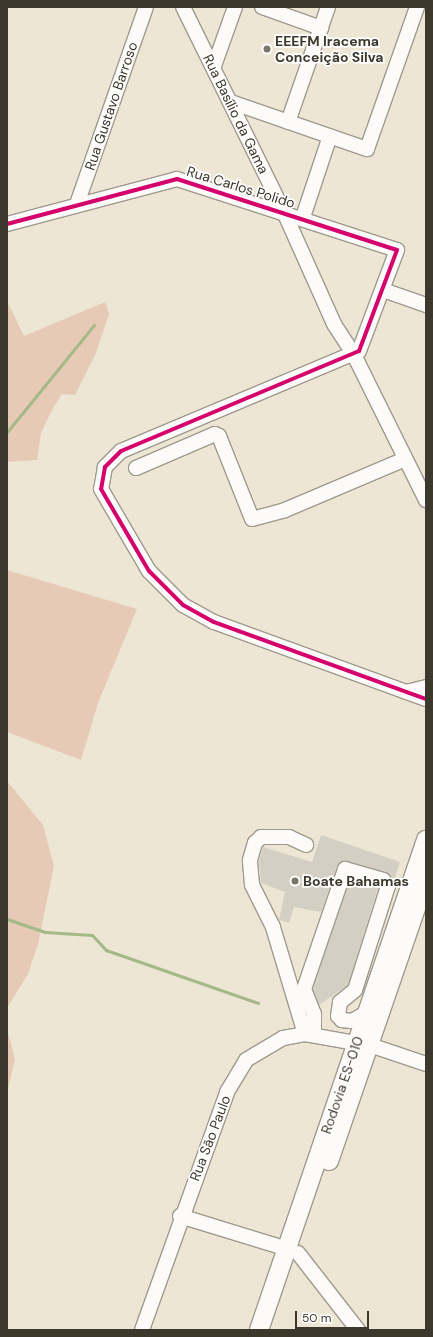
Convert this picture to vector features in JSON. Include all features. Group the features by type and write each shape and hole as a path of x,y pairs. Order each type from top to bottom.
{"main road":[{"name":"Rodovia ES-010","path":"363,1044 366,1013 426,840"},
{"name":"Rodovia ES-010","path":"259,1330 292,1251 363,1044 426,880"},
{"name":"Rodovia ES-010","path":"271,1330 292,1251"}],"street":[{"name":"Rua Gustavo Barroso","path":"77,204 146,7"},
{"name":"Rua Basílio da Gama","path":"183,7 214,66 284,212 334,324 354,355 426,500"},
{"path":"214,66 235,7"},
{"path":"262,7 321,28"},
{"path":"288,122 328,7"},
{"path":"231,102 367,149 417,7"},
{"path":"303,217 330,136"},
{"name":"Rua Carlos Polido","path":"7,224 77,204 177,179 303,217 397,250 383,290"},
{"path":"426,305 383,290 366,339 354,355 121,451 105,467 101,489 149,571 183,605 214,622 426,699"},
{"path":"136,468 215,434 219,436 252,519 285,510 405,459"},
{"path":"406,692 426,687"},
{"path":"306,845 289,837 261,837 255,843 250,860 252,885 273,927 310,1034"},
{"path":"310,1034 314,1014 304,988 345,869 383,880 388,886 355,990 340,1002 338,1016 342,1020 352,1021 366,1013"},
{"name":"Rua São Paulo","path":"142,1330 180,1216 236,1074 258,1050 283,1038 310,1034 363,1044 426,1064"},
{"path":"180,1216 292,1251 358,1330"}],"shaded area":[{"path":"7,301 24,336 105,302 109,314 96,353 75,395 62,394 53,408 41,433 37,460 7,462"},
{"path":"7,570 137,609 98,703 81,760 7,732"},
{"path":"7,781 43,825 54,866 38,944 28,974 7,1008"},
{"path":"7,1029 15,1059 7,1093"}],"building":[{"path":"321,835 400,862 394,880 385,872 343,861 337,866 321,912 294,907 289,923 279,920 285,892 261,883 259,861 263,847 312,862"},
{"path":"350,879 378,888 348,985 319,1005 313,989"}],"waterway":[{"path":"7,432 94,325"},
{"path":"7,919 45,932 92,935 106,950 258,1003"}],"cycle path":[{"path":"7,224 177,179 397,250 359,351 121,451 105,467 101,489 149,571 183,605 214,622 426,699"}],"place":[{"name":"EEEFM Iracema Conceição Silva","path":"267,49"},
{"name":"Boate Bahamas","path":"295,881"}]}
